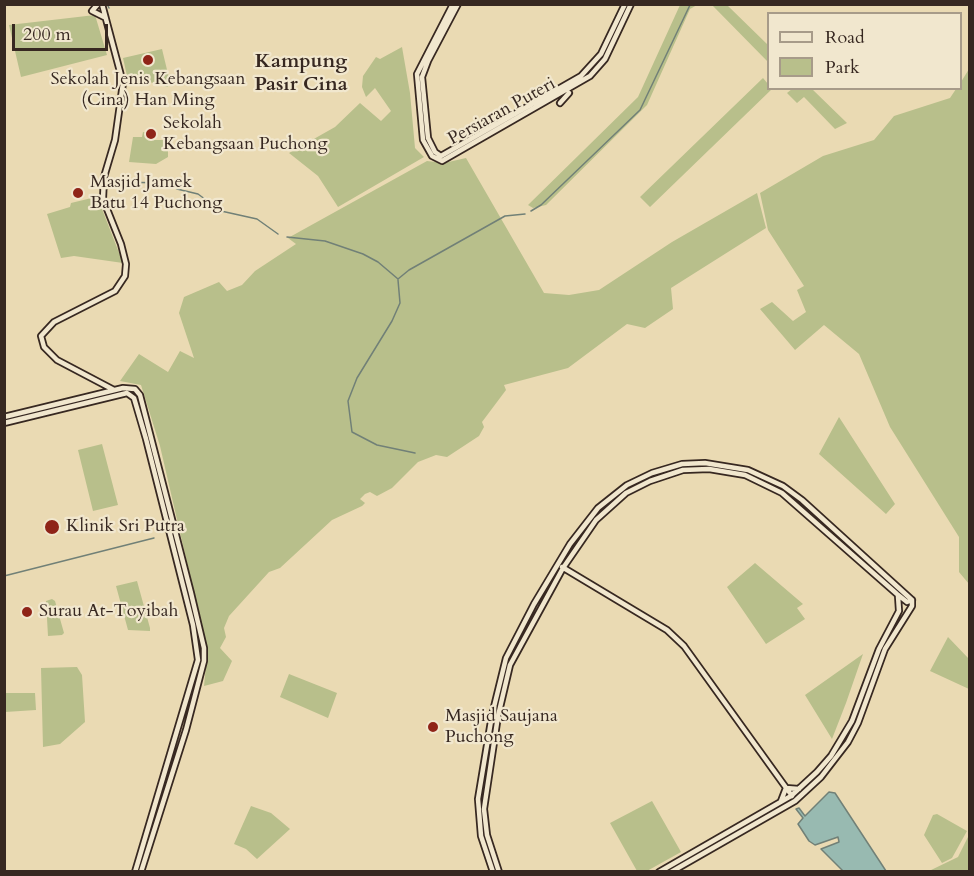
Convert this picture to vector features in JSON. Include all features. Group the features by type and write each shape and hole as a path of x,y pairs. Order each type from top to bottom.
{"street":[{"path":"105,19 92,11 100,4 105,19 123,83 115,140 104,177 103,200 121,244 126,264 125,276 115,291 54,322 41,336 44,347 57,360 114,390"},
{"name":"Persiaran Puteri","path":"453,4 417,74 423,140 434,158 441,161 580,84 605,59 631,4"},
{"name":"Persiaran Puteri","path":"459,4 428,61 422,77 428,138 435,152 441,156 581,76 601,54 624,4"},
{"path":"561,103 562,98 580,84"},
{"path":"4,417 114,390 131,388 140,395 204,648 200,680 141,872"},
{"path":"4,423 127,393 134,398 146,439 193,625 198,660 135,872"},
{"path":"493,872 480,836 478,799 492,716 501,673 509,651 557,565 598,508 627,485 652,473 682,464 727,465 748,470 783,486 912,600 912,606 885,649 858,723 848,742 821,777 793,799 671,872"},
{"path":"499,872 487,835 484,809 498,716 510,665 517,648 563,568 596,520 626,493 669,474 709,468 745,475 782,493 897,594 907,602 912,600"},
{"path":"557,565 667,630 684,646 793,799"},
{"path":"658,872 779,803 793,799 831,756 846,733 879,648 899,611 897,594"},
{"path":"786,788 800,789"},
{"path":"779,803 786,788"}],"green space":[{"path":"680,5 697,5 690,9 647,105 546,205 533,208 528,205 638,97"},
{"path":"712,5 727,5 767,44 767,61"},
{"path":"95,15 107,55 21,77 9,25"},
{"path":"402,47 410,93 415,148 424,157 338,207 318,176 289,153 335,127 360,103 381,121 391,111 375,88 366,97 362,87 363,76 376,57 380,59"},
{"path":"162,49 169,78 168,87 127,76 123,58"},
{"path":"969,69 970,584 959,572 959,537 890,427 859,354 824,325 795,350 760,309 772,302 793,321 806,312 797,290 804,286 768,230 760,193 823,156 874,140 894,116 950,98 955,90 962,90 962,80"},
{"path":"763,78 767,83 767,90 771,90 650,207 640,197"},
{"path":"791,90 813,90 847,123 835,129 804,97 797,103 787,93"},
{"path":"143,132 152,134 153,140 168,140 168,157 156,164 129,162 133,137 142,137"},
{"path":"466,158 544,293 569,295 599,290 672,242 757,193 766,228 671,288 673,309 645,328 627,324 568,368 504,385 506,390 482,422 484,427 479,436 447,457 436,455 418,462 392,488 377,496 370,492 365,494 360,499 365,503 362,506 332,520 280,568 269,572 229,616 224,628 226,637 220,648 232,661 223,681 204,686 207,655 204,636 160,446 141,385 120,381 139,354 168,372 180,351 194,358 179,313 184,297 219,282 227,291 242,285 255,271 296,244 288,238 427,161 444,163"},
{"path":"100,196 102,209 123,263 74,256 61,258 47,214 70,207 71,203"},
{"path":"839,417 895,504 886,514 819,454"},
{"path":"102,444 118,505 93,511 78,450"},
{"path":"755,563 803,604 797,608 805,619 766,644 727,587"},
{"path":"137,581 150,631 128,630 116,586"},
{"path":"52,599 55,601 64,633 62,635 48,636 46,601"},
{"path":"948,637 969,659 969,689 930,671"},
{"path":"863,654 846,703 832,739 805,695"},
{"path":"77,667 82,675 85,722 60,744 43,747 41,668"},
{"path":"289,674 337,693 328,718 280,697"},
{"path":"5,693 35,693 36,710 5,712"},
{"path":"652,801 681,852 647,871 637,871 610,823"},
{"path":"251,806 271,813 290,829 257,859 246,849 234,844"},
{"path":"937,814 967,831 952,858 942,863 924,835 933,815"},
{"path":"969,835 969,871 929,871 958,857"}],"water":[{"path":"829,792 835,793 886,871 843,871 821,849 839,842 838,837 815,845 809,841 798,824 803,818 796,809 799,808 805,816"}],"waterway":[{"path":"107,4 109,8"},
{"path":"531,211 541,205 640,110 690,5 707,4"},
{"path":"112,182 170,183"},
{"path":"177,189 198,194 221,211 257,219 278,234"},
{"path":"287,237 325,241 363,254 378,262 398,279 409,270 505,216 525,214"},
{"path":"398,280 400,303 392,321 357,378 348,401 352,432 377,445 415,453"},
{"path":"4,576 154,538"}],"place":[{"name":"Sekolah Jenis Kebangsaan (Cina) Han Ming","path":"148,60"},
{"name":"Sekolah Kebangsaan Puchong","path":"151,134"},
{"name":"Masjid Jamek Batu 14 Puchong","path":"78,193"},
{"name":"Klinik Sri Putra","path":"52,527"},
{"name":"Surau At-Toyibah","path":"27,612"},
{"name":"Masjid Saujana Puchong","path":"433,727"}],"district":[{"name":"Kampung Pasir Cina","path":"301,74"}]}
